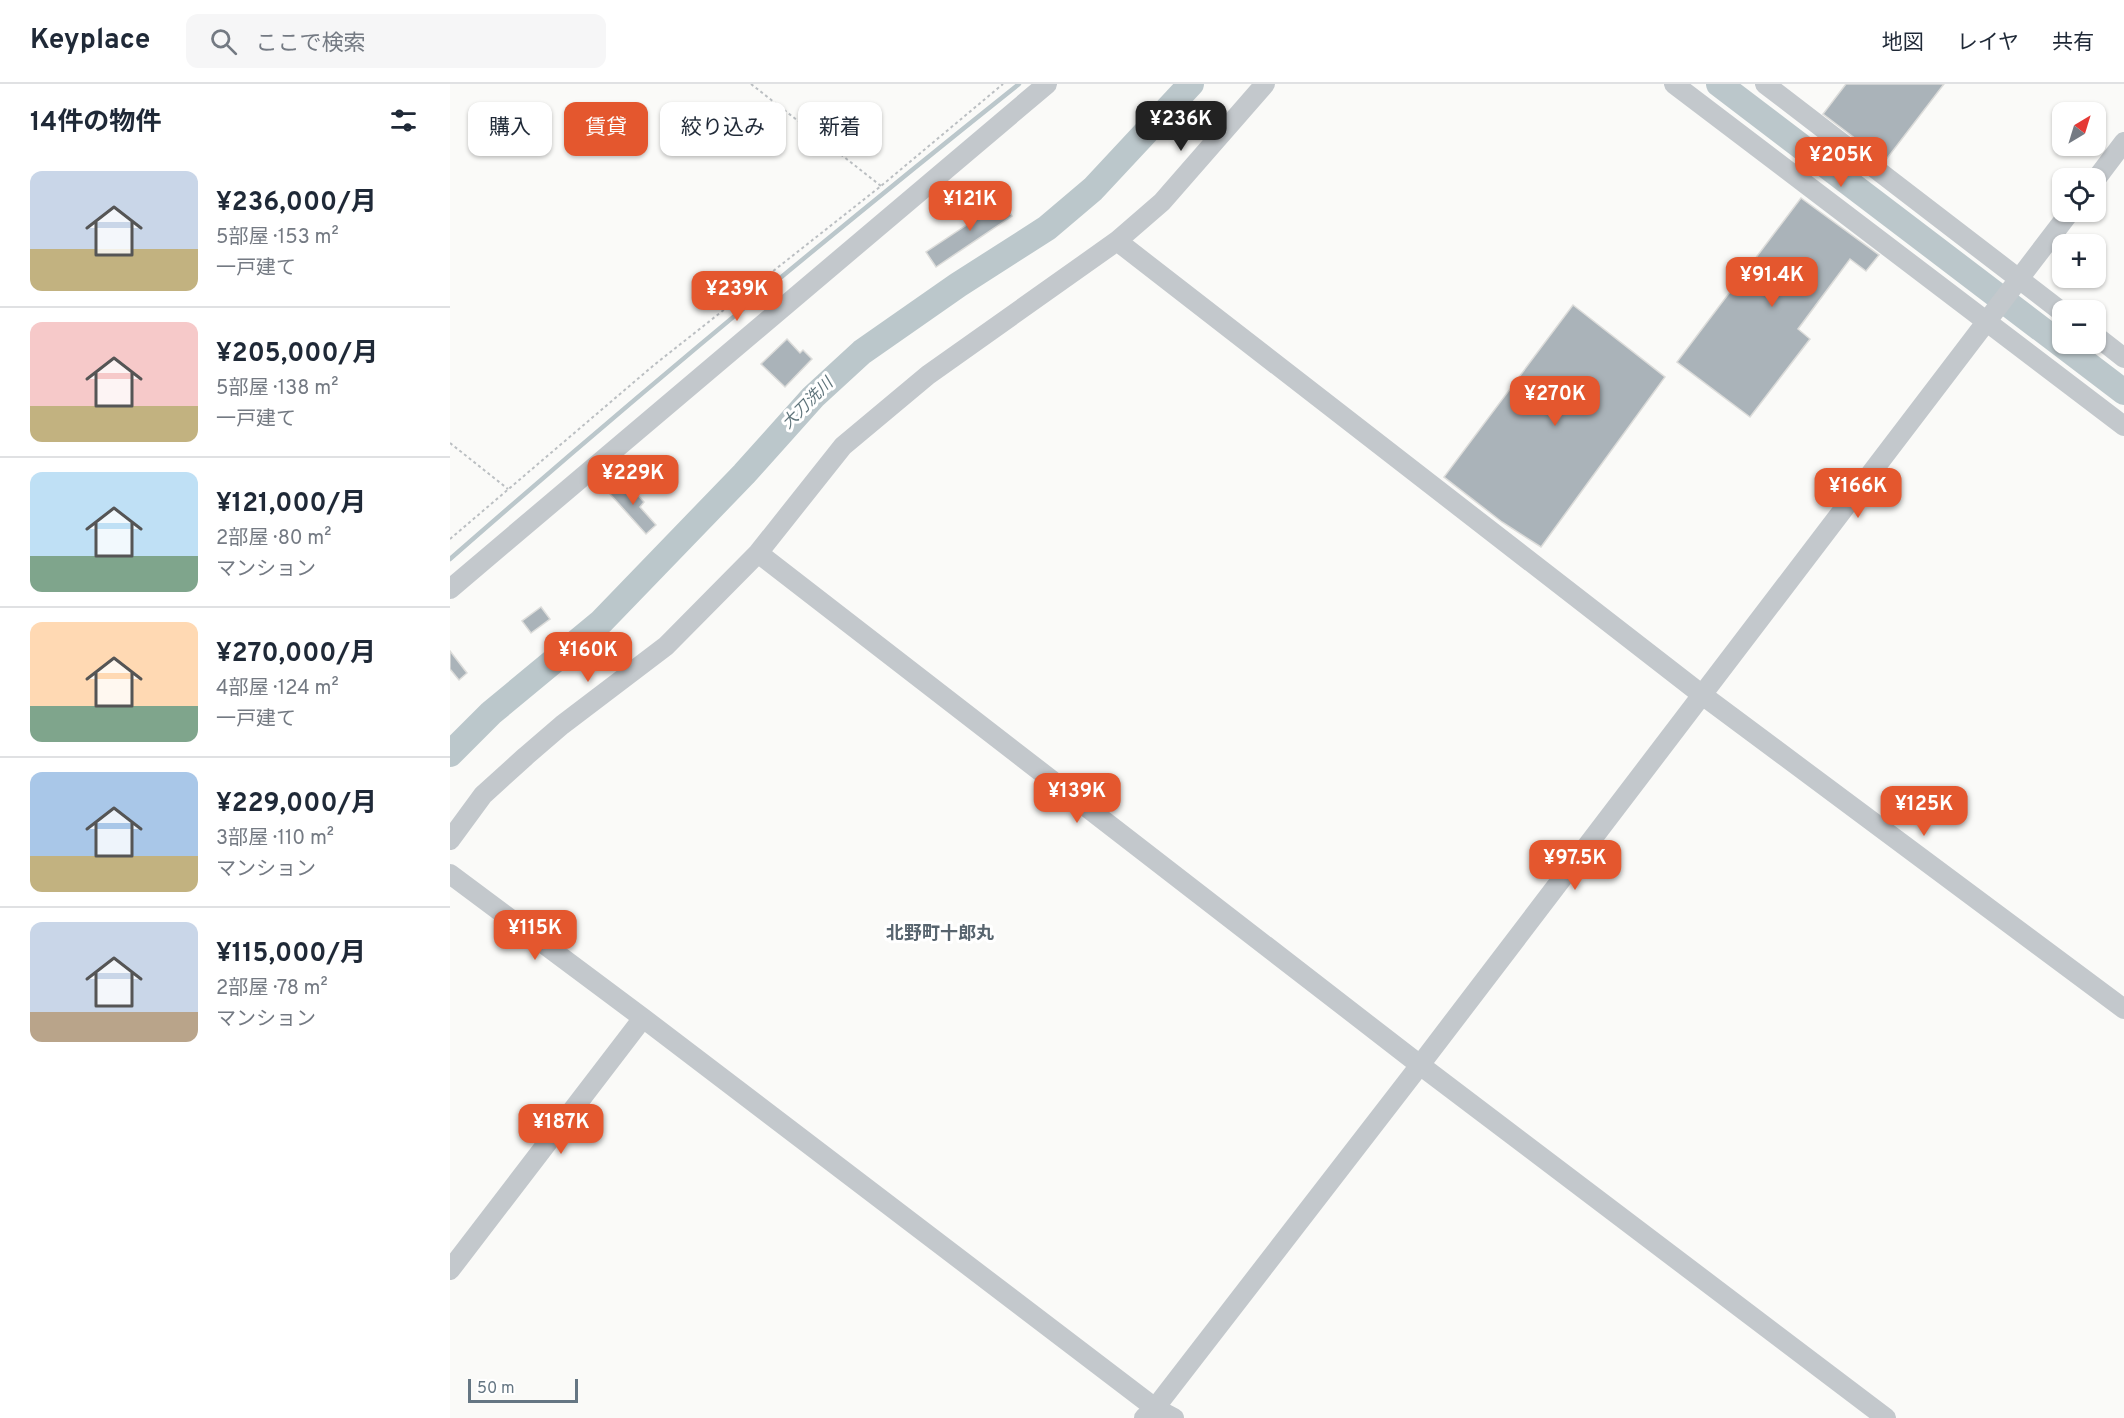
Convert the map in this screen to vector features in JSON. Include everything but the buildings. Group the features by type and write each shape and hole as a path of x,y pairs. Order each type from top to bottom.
{"street":[{"path":"450,589 1047,84"},
{"path":"450,840 483,795 562,725 666,646 758,553 843,446 928,375 1117,241 1162,202 1265,84"},
{"path":"1674,84 1988,319 2124,426"},
{"path":"1765,84 2017,282 2052,305"},
{"path":"2104,168 2124,142"},
{"path":"1149,1413 1420,1065 2062,222"},
{"path":"1117,241 1701,694 2124,1009"},
{"path":"2106,344 2124,358"},
{"path":"758,553 1420,1065 1886,1418"},
{"path":"450,874 643,1018 1149,1413 1174,1418"},
{"path":"450,1270 643,1018"}],"path":[{"path":"751,84 881,186"},
{"path":"450,539 654,365 881,186 1003,84"},
{"path":"450,443 508,489"}],"waterway":[{"path":"450,559 732,318 1019,84"},
{"name":"大刀洗川","path":"450,754 491,713 601,622 744,474 813,397 862,352 958,285 1047,228 1093,189 1191,84"},
{"path":"1719,84 2124,392"}],"district":[{"name":"北野町十郎丸","path":"940,934"}]}
